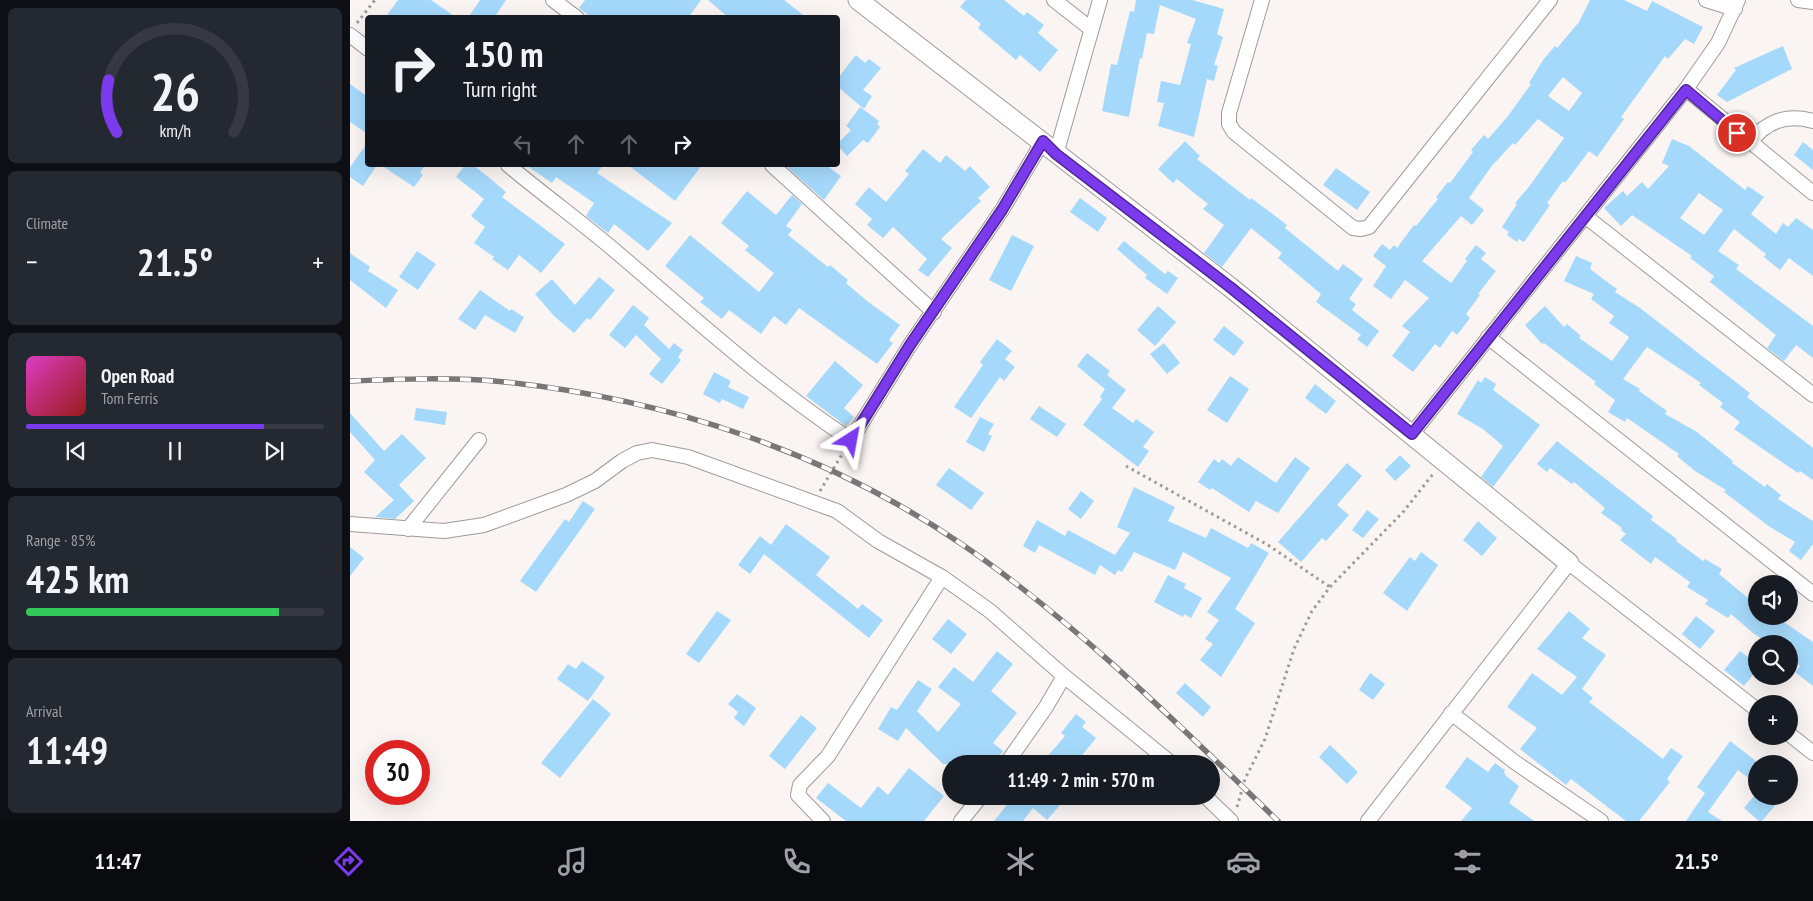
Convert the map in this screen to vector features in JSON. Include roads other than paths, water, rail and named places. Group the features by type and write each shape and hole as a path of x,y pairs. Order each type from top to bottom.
{"street":[{"path":"553,0 573,15"},
{"path":"858,0 1230,287 1445,460 1569,563 1748,703"},
{"path":"1054,0 1091,29"},
{"path":"510,167 606,244 740,358 818,419 851,440 1002,210 1050,147 1100,0"},
{"path":"1262,0 1229,113 1229,124 1234,132 1353,228 1361,229 1369,227 1550,0"},
{"path":"1412,434 1686,90 1718,43 1736,5 1706,0"},
{"path":"1798,0 1813,2"},
{"path":"352,31 365,46"},
{"path":"1686,90 1813,193"},
{"path":"1750,143 1757,133 1767,125 1783,118 1813,121"},
{"path":"774,167 934,312"},
{"path":"1585,216 1813,395"},
{"path":"1488,338 1813,594"},
{"path":"408,529 479,440"},
{"path":"350,524 444,532 484,525 596,481 622,461 637,453 652,450 688,457 836,511 878,540 942,577 990,611 1064,676 1161,755"},
{"path":"1368,821 1569,563"},
{"path":"823,821 798,795 800,785 828,756 942,577"},
{"path":"1012,755 1046,707 1064,676"},
{"path":"1451,713 1516,763 1601,821"},
{"path":"1798,741 1813,753"},
{"path":"961,821 974,805"},
{"path":"1217,805 1233,817"}],"railway":[{"path":"350,381 466,379 565,390 684,416 743,435 800,457 855,482 909,511 960,543 1044,606 1125,675 1278,821"}]}
